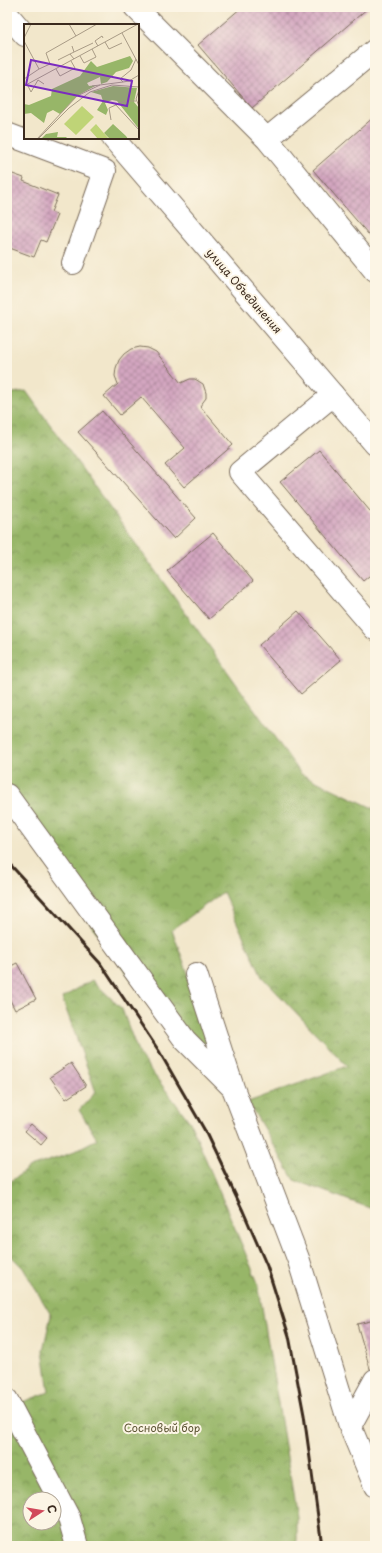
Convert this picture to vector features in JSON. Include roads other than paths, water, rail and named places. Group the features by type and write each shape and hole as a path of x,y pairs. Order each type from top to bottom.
{"main road":[{"path":"135,7 266,139 375,271"},
{"path":"266,139 375,50"},
{"path":"7,134 105,171 73,263"},
{"name":"улица Объединения","path":"114,139 375,444"},
{"path":"333,395 240,472 375,629"},
{"path":"7,795 185,1040 233,1088"},
{"path":"196,974 233,1088 299,1261 350,1426 375,1486"},
{"path":"350,1426 375,1380"},
{"path":"7,1400 68,1518 77,1546"}],"railway":[{"path":"7,861 100,963 159,1051 204,1129 243,1211 267,1266 289,1336 304,1415 322,1546"}],"park label":[{"name":"Сосновый бор","path":"162,1428"}]}
